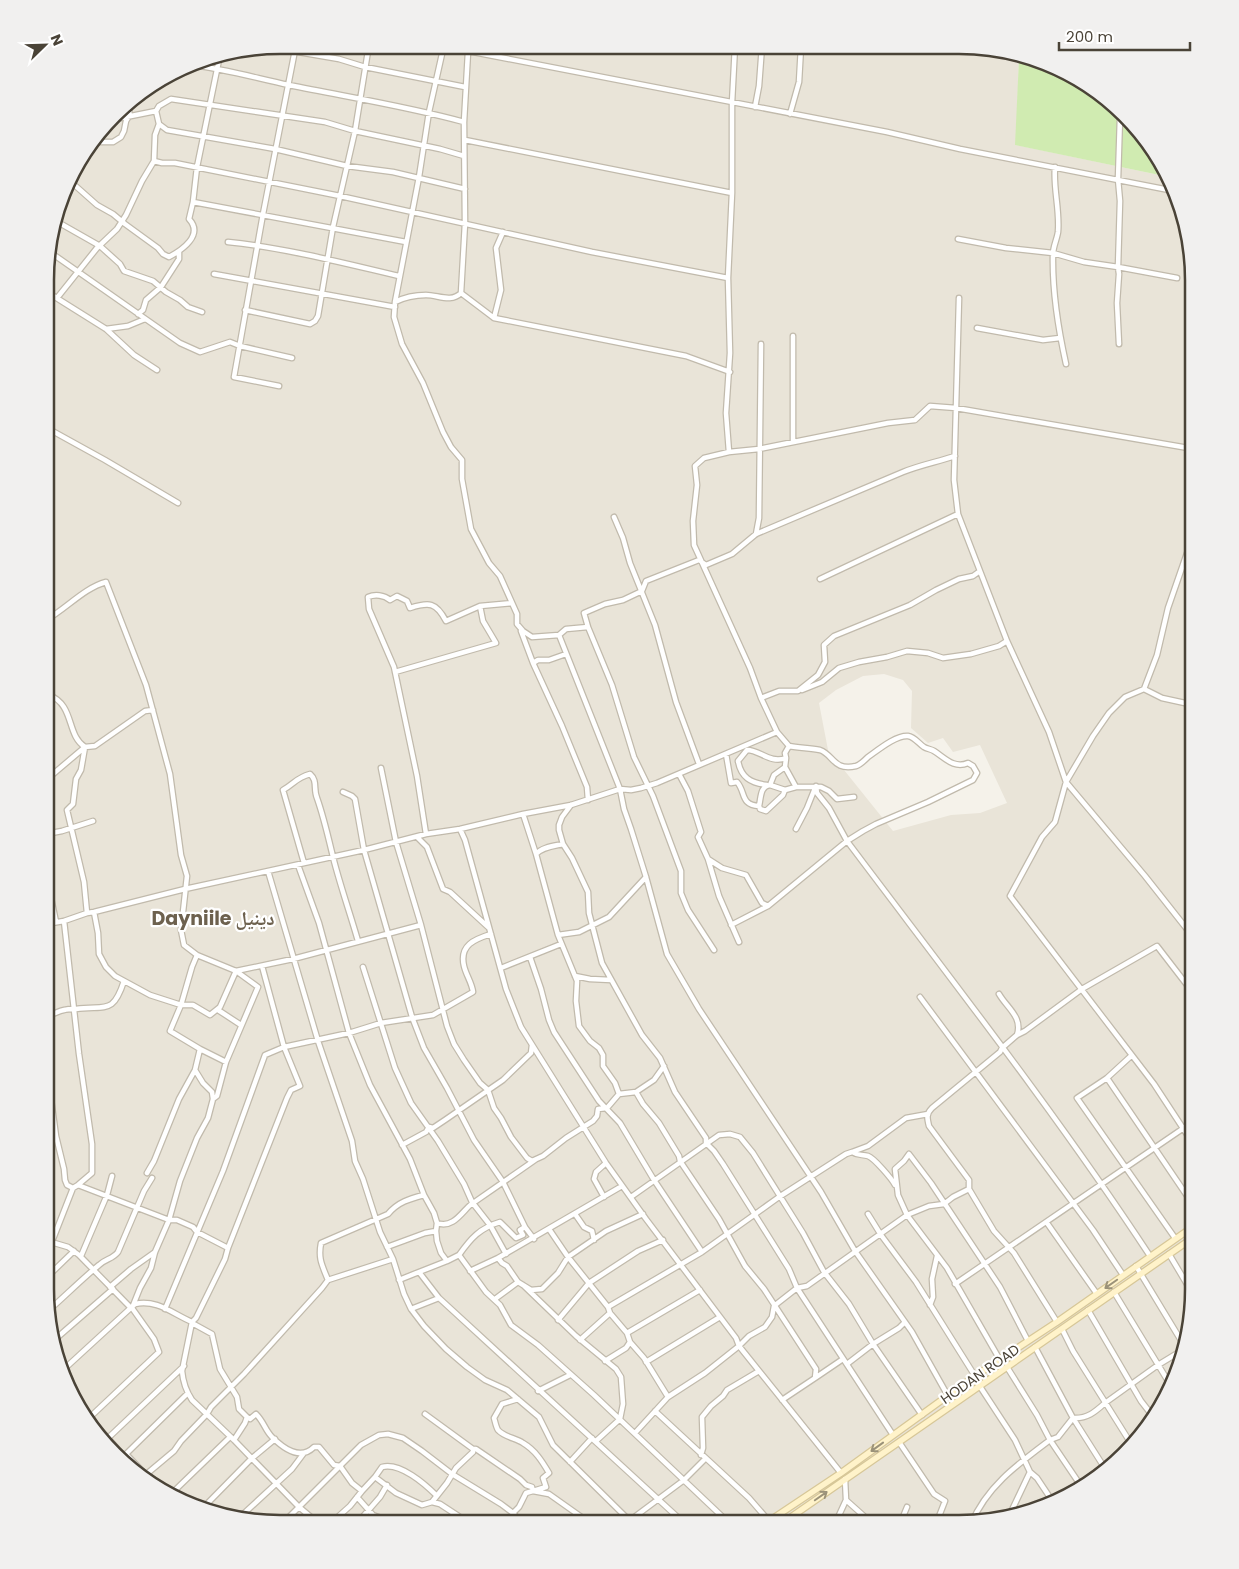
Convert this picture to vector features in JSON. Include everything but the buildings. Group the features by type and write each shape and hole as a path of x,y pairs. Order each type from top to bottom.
{"main road":[{"name":"HODAN ROAD","path":"778,1515 841,1473 975,1376 1057,1322 1185,1232"},
{"name":"HODAN ROAD","path":"794,1515 1185,1243"}],"street":[{"path":"279,386 234,376 281,115 294,54"},
{"path":"308,54 339,59 366,67 465,87"},
{"path":"245,310 310,324 318,316 333,227 355,131 368,54"},
{"path":"442,54 429,112 425,146 399,276 394,317 402,344 423,383 443,432 451,447 462,460 462,479 471,530 489,563 500,576 517,614 518,624 533,663 587,787 588,800"},
{"path":"395,305 404,297 428,294 449,298 457,297 461,292 466,223 464,122 468,54"},
{"path":"478,54 895,134 960,149 1166,189"},
{"path":"728,452 726,412 730,372 728,278 732,193 732,103 735,54"},
{"path":"755,107 761,54"},
{"path":"790,114 799,82 801,54"},
{"path":"75,185 97,205 122,220 163,254 169,257 179,251 193,237 194,230 189,219 193,202 196,167 219,62"},
{"path":"205,67 429,112 464,122"},
{"path":"123,117 156,111 159,106 171,99 325,122 355,131 464,156"},
{"path":"156,111 160,124 167,130 275,149 347,166 393,172 464,189"},
{"path":"101,142 113,142 121,137 129,112"},
{"path":"1119,344 1117,319 1120,121"},
{"path":"57,298 77,272 117,229 154,161 155,135 160,124"},
{"path":"465,140 732,193"},
{"path":"154,161 196,167 340,196 592,252 728,278"},
{"path":"1055,167 1054,178 1057,196 1058,232 1053,252 1053,296 1066,364"},
{"path":"193,202 406,242"},
{"path":"60,224 100,246 120,264 124,271 142,277 161,287 188,308 202,312"},
{"path":"494,318 501,290 496,248 503,232"},
{"path":"958,239 1006,248 1053,252 1088,263 1177,278"},
{"path":"228,242 258,245 399,276"},
{"path":"138,314 143,310 146,300 161,287 179,259 179,251"},
{"path":"55,256 180,343 200,352 230,342 292,358"},
{"path":"214,274 395,305"},
{"path":"461,292 494,318 686,356 730,372"},
{"path":"54,296 106,329 134,355 157,370"},
{"path":"959,298 954,480 958,514 1007,641 1049,732 1066,782 1185,927"},
{"path":"106,329 128,326 145,319"},
{"path":"977,328 1043,340 1060,338"},
{"path":"793,336 793,441"},
{"path":"756,534 759,518 761,344"},
{"path":"731,925 768,906 847,841 876,824 974,780 977,773 973,766 968,763 952,764 933,749 925,748 914,738 908,736 895,740 857,766 841,766 833,762 822,751 789,746 777,732 760,698 750,668 699,560 693,537 694,501 697,485 695,466 704,458 728,452 759,450 793,441 888,422 915,420 930,406 956,408 1185,447"},
{"path":"54,432 178,503"},
{"path":"699,560 706,565 732,554 756,534 910,469 955,456"},
{"path":"820,579 958,514"},
{"path":"614,517 655,625 676,702 699,764"},
{"path":"1185,559 1168,608 1157,655 1144,689 1125,698 1109,713 1093,736 1066,782 1055,822 1042,837 1010,896 1154,1084 1185,1131"},
{"path":"699,560 646,581 642,591 623,600 604,604 584,613 612,685 634,756 644,774 647,786 682,871 682,893 688,910 714,950"},
{"path":"798,691 824,668 824,645 834,636 902,608 959,579 973,576 980,571"},
{"path":"54,616 98,584 106,582 146,685 170,774 181,855 187,876 181,930 184,945 197,955 236,971 258,988 226,1062 217,1096 213,1099"},
{"path":"426,834 417,776 395,672 369,609 368,597 374,595 386,597 390,600 397,596 408,601 410,608 427,603 442,612 446,621 480,606 512,603"},
{"path":"395,672 496,643 483,620 480,606"},
{"path":"518,624 523,631 532,637 559,635 566,629 588,627"},
{"path":"559,635 620,789 624,809 646,877 666,954 680,979 821,1192 855,1251 912,1332 948,1396"},
{"path":"760,698 780,691 798,691 822,682 839,668 858,662 907,651 928,653 943,658 970,654 999,646 1007,641"},
{"path":"533,663 538,660 548,660 566,654"},
{"path":"1144,689 1162,698 1185,703"},
{"path":"54,697 65,708 78,743 85,747"},
{"path":"54,773 85,747 95,746 145,711 153,710"},
{"path":"54,912 56,922 64,921 87,912 94,912 185,889 364,850 426,834 460,829 571,805 620,789 630,790 658,783 777,732"},
{"path":"742,746 747,750 752,750 765,757 779,761 786,758"},
{"path":"789,746 785,753 785,767 796,787"},
{"path":"85,747 81,770 76,779 73,804 67,810 84,882 87,912"},
{"path":"747,750 738,760 739,769 747,779 785,790 796,787 816,786 829,791 837,799 854,797"},
{"path":"726,754 731,783 738,782 741,786 743,798 751,805 759,806 760,809 766,811 784,794 785,790"},
{"path":"759,806 762,789 769,785 774,776 785,767"},
{"path":"381,768 396,842 421,925 447,1026 454,1044 471,1072 488,1090 494,1108 511,1137 527,1158 532,1161 537,1160"},
{"path":"358,942 333,857 322,810 315,794 316,782 310,774 298,777 284,790 301,864 327,950 349,1033 370,1085 410,1160 437,1223 436,1232 441,1253 447,1261"},
{"path":"679,774 688,791 700,832 698,837 708,858 731,925 739,942"},
{"path":"816,786 817,793 829,808 847,841 1002,1048 1013,1060 1102,1184 1150,1256"},
{"path":"796,829 816,786"},
{"path":"343,792 355,799 364,850 412,1017 424,1048 484,1157 503,1182 525,1227 534,1239"},
{"path":"571,805 559,825 563,844 572,858 588,892 589,913 599,956 611,980 642,1035 664,1066 675,1092 706,1138 706,1143 714,1151 755,1215 789,1269 797,1288 893,1435"},
{"path":"523,814 561,944 577,981 576,1001 579,1026 590,1041 599,1048 603,1055 602,1066 616,1083 619,1094"},
{"path":"54,832 93,822"},
{"path":"460,829 466,840 512,1007 521,1027 583,1128 622,1186 736,1338 739,1346 841,1473"},
{"path":"417,837 427,847 443,889 450,892 489,927"},
{"path":"536,854 539,850 563,844"},
{"path":"708,858 722,868 746,875 762,903 768,906"},
{"path":"268,871 318,1041 352,1141 355,1161 411,1309 416,1317 441,1343 467,1367 485,1380 507,1390 539,1417 553,1445 624,1515"},
{"path":"558,934 579,932 609,917 646,877"},
{"path":"94,912 100,954 106,968 124,981 150,995 181,1005 193,1005 210,1015 218,1010 236,971"},
{"path":"54,1235 73,1188 92,1173 64,921"},
{"path":"236,971 293,959 421,925"},
{"path":"165,1309 223,1171 265,1055 284,1047 318,1041 381,1023 433,1015 473,992 463,964 465,950 471,942 491,934"},
{"path":"501,968 561,944"},
{"path":"1057,1322 1009,1248 994,1231 969,1189 969,1180 929,1126 928,1114 932,1108 1000,1052 1017,1035 1025,1032 1082,990 1157,946 1185,982"},
{"path":"197,955 181,1005 170,1031 226,1062"},
{"path":"530,957 551,1026 599,1101 620,1123 654,1180 702,1252"},
{"path":"262,966 284,1047 300,1086 291,1090 287,1098 225,1259 192,1322 185,1364 182,1371 188,1393 198,1407 232,1438 308,1515"},
{"path":"363,967 395,1068 411,1103 429,1127 464,1184 472,1202 490,1225 506,1254"},
{"path":"575,976 590,980 611,980"},
{"path":"54,1014 65,1009 106,1008 113,1004 120,993 124,981"},
{"path":"999,994 1017,1017 1019,1024 1017,1035"},
{"path":"920,998 1073,1204 1123,1275"},
{"path":"218,1010 241,1025"},
{"path":"429,1127 433,1128 502,1080 531,1054 532,1045"},
{"path":"147,1173 154,1161 179,1099 195,1070 200,1049"},
{"path":"1131,1056 1107,1078 1077,1098 1175,1238"},
{"path":"437,1223 445,1224 461,1216 472,1202 593,1121 598,1109 607,1108 619,1094 636,1092 654,1080 664,1066"},
{"path":"92,1415 159,1352 154,1339 132,1308 151,1268 155,1252 169,1220 180,1181 197,1138 208,1118 213,1099 212,1092 203,1083 195,1070"},
{"path":"1107,1078 1185,1193"},
{"path":"636,1092 643,1104 659,1123 679,1156 680,1161 728,1234 745,1266 764,1289 816,1369 815,1378"},
{"path":"608,1307 702,1252 779,1197 846,1154 868,1146 906,1118 928,1114"},
{"path":"54,1120 65,1180 73,1188"},
{"path":"402,1144 426,1132 429,1127"},
{"path":"956,1284 1183,1128"},
{"path":"631,1197 719,1135 730,1134 740,1137 753,1153 779,1197 803,1232 824,1272 849,1304 873,1344 922,1414"},
{"path":"852,1152 856,1155 867,1155 876,1160 882,1170 895,1183 907,1215 956,1284 1000,1360"},
{"path":"896,1188 895,1169 904,1162 909,1154 931,1183 1000,1287 1028,1341"},
{"path":"604,1197 594,1179 596,1172 606,1163"},
{"path":"81,1256 107,1195 112,1176"},
{"path":"54,1305 103,1261 114,1257 118,1252 152,1178"},
{"path":"78,1185 169,1220 177,1220 193,1227 197,1232 228,1248"},
{"path":"470,1272 534,1239 622,1186"},
{"path":"635,1433 668,1397 705,1373 749,1336 762,1329 772,1318 774,1306 797,1288 807,1286 824,1272 907,1215 930,1206 944,1204 952,1197 969,1189"},
{"path":"328,1280 319,1254 321,1243 388,1214 402,1201 424,1195"},
{"path":"575,1214 584,1228 592,1231 594,1240"},
{"path":"498,1258 507,1266 518,1282 531,1290 542,1290 558,1273 568,1257 606,1230 643,1214"},
{"path":"868,1214 916,1282 975,1376"},
{"path":"399,1280 459,1255 477,1233 490,1225 500,1222 516,1238 523,1235 520,1230 525,1227"},
{"path":"1047,1223 1097,1294"},
{"path":"550,1229 568,1257 627,1333 630,1342 646,1362 668,1397"},
{"path":"387,1247 425,1233 436,1232"},
{"path":"558,1320 589,1282 638,1251 663,1240"},
{"path":"54,1243 74,1251 81,1256 130,1307"},
{"path":"54,1270 74,1251"},
{"path":"59,1337 131,1269 155,1252"},
{"path":"1169,1254 1185,1281"},
{"path":"459,1255 486,1292 495,1299 512,1325 538,1345 620,1419 720,1515"},
{"path":"930,1305 933,1297 932,1279 937,1256"},
{"path":"148,1473 174,1451 211,1407 286,1329 328,1280 393,1259"},
{"path":"1136,1266 1142,1273 1180,1340"},
{"path":"419,1272 439,1298 675,1515"},
{"path":"495,1299 518,1282"},
{"path":"523,1285 580,1340 616,1369 621,1377 623,1404 620,1419 594,1439 570,1462"},
{"path":"627,1333 700,1290"},
{"path":"1114,1292 1167,1379"},
{"path":"411,1309 439,1298"},
{"path":"67,1366 130,1307 145,1302 155,1303 212,1334 220,1370 237,1397 238,1409 250,1419 256,1414 275,1439 289,1450 304,1453"},
{"path":"1088,1310 1149,1412"},
{"path":"580,1340 610,1313"},
{"path":"646,1362 720,1317"},
{"path":"846,1364 905,1322"},
{"path":"1062,1329 1073,1351 1128,1439"},
{"path":"605,1360 626,1348 630,1342"},
{"path":"1035,1347 1074,1418 1102,1464"},
{"path":"975,1515 990,1491 1000,1480 1050,1440 1058,1437 1074,1418 1082,1418 1098,1410 1131,1384 1176,1354"},
{"path":"782,1400 843,1359"},
{"path":"110,1437 185,1364"},
{"path":"1007,1366 1050,1440 1079,1481"},
{"path":"701,1454 704,1448 702,1417 727,1390 759,1371"},
{"path":"538,1391 570,1375"},
{"path":"979,1385 1025,1459 1030,1472 1037,1478 1049,1496"},
{"path":"126,1455 188,1393"},
{"path":"291,1515 361,1445 380,1435 388,1434 403,1438 452,1474 513,1513 519,1508 526,1493 546,1487 543,1478 549,1473 540,1458 530,1448 498,1430 494,1418 502,1404 518,1399"},
{"path":"655,1411 749,1498 762,1515"},
{"path":"425,1414 473,1449 487,1455 532,1487 533,1491"},
{"path":"176,1490 232,1438 245,1423 247,1416"},
{"path":"208,1503 251,1459 275,1439"},
{"path":"899,1442 934,1494 945,1502 940,1515"},
{"path":"246,1512 292,1469 304,1453 314,1447 319,1447 334,1465 340,1466 352,1484 362,1491"},
{"path":"376,1477 396,1493 422,1505 432,1502 456,1468 473,1452 473,1449"},
{"path":"637,1515 657,1498 684,1480 705,1459"},
{"path":"340,1515 376,1477 382,1467 390,1466 419,1479 437,1496"},
{"path":"1012,1509 1030,1472"},
{"path":"839,1515 846,1500 845,1479"},
{"path":"363,1515 380,1497 387,1485"},
{"path":"533,1491 549,1494 578,1515"},
{"path":"357,1497 373,1515"},
{"path":"846,1500 863,1515"},
{"path":"432,1502 448,1508 457,1515"},
{"path":"903,1515 906,1507"}],"shaded area":[{"path":"265,54 974,54 1019,61 1016,145 1159,175 1178,221 1185,265 1185,1304 1178,1348 1162,1389 1147,1415 1119,1449 1097,1468 1072,1485 1046,1498 1018,1508 974,1515 265,1515 221,1508 180,1492 154,1477 120,1449 101,1427 84,1402 71,1376 61,1348 54,1304 54,265 61,221 77,180 92,154 120,120 142,101 167,84 193,71 221,61","holes":["884,674 903,680 912,691 911,728 928,743 943,738 953,752 980,745 1007,803 980,813 951,815 893,831 828,750 819,703 836,690 863,676"]}],"green space":[{"path":"1019,61 1059,77 1097,101 1129,131 1147,154 1159,175 1015,145"}],"district":[{"name":"Dayniile دينيل","path":"213,918"}]}
